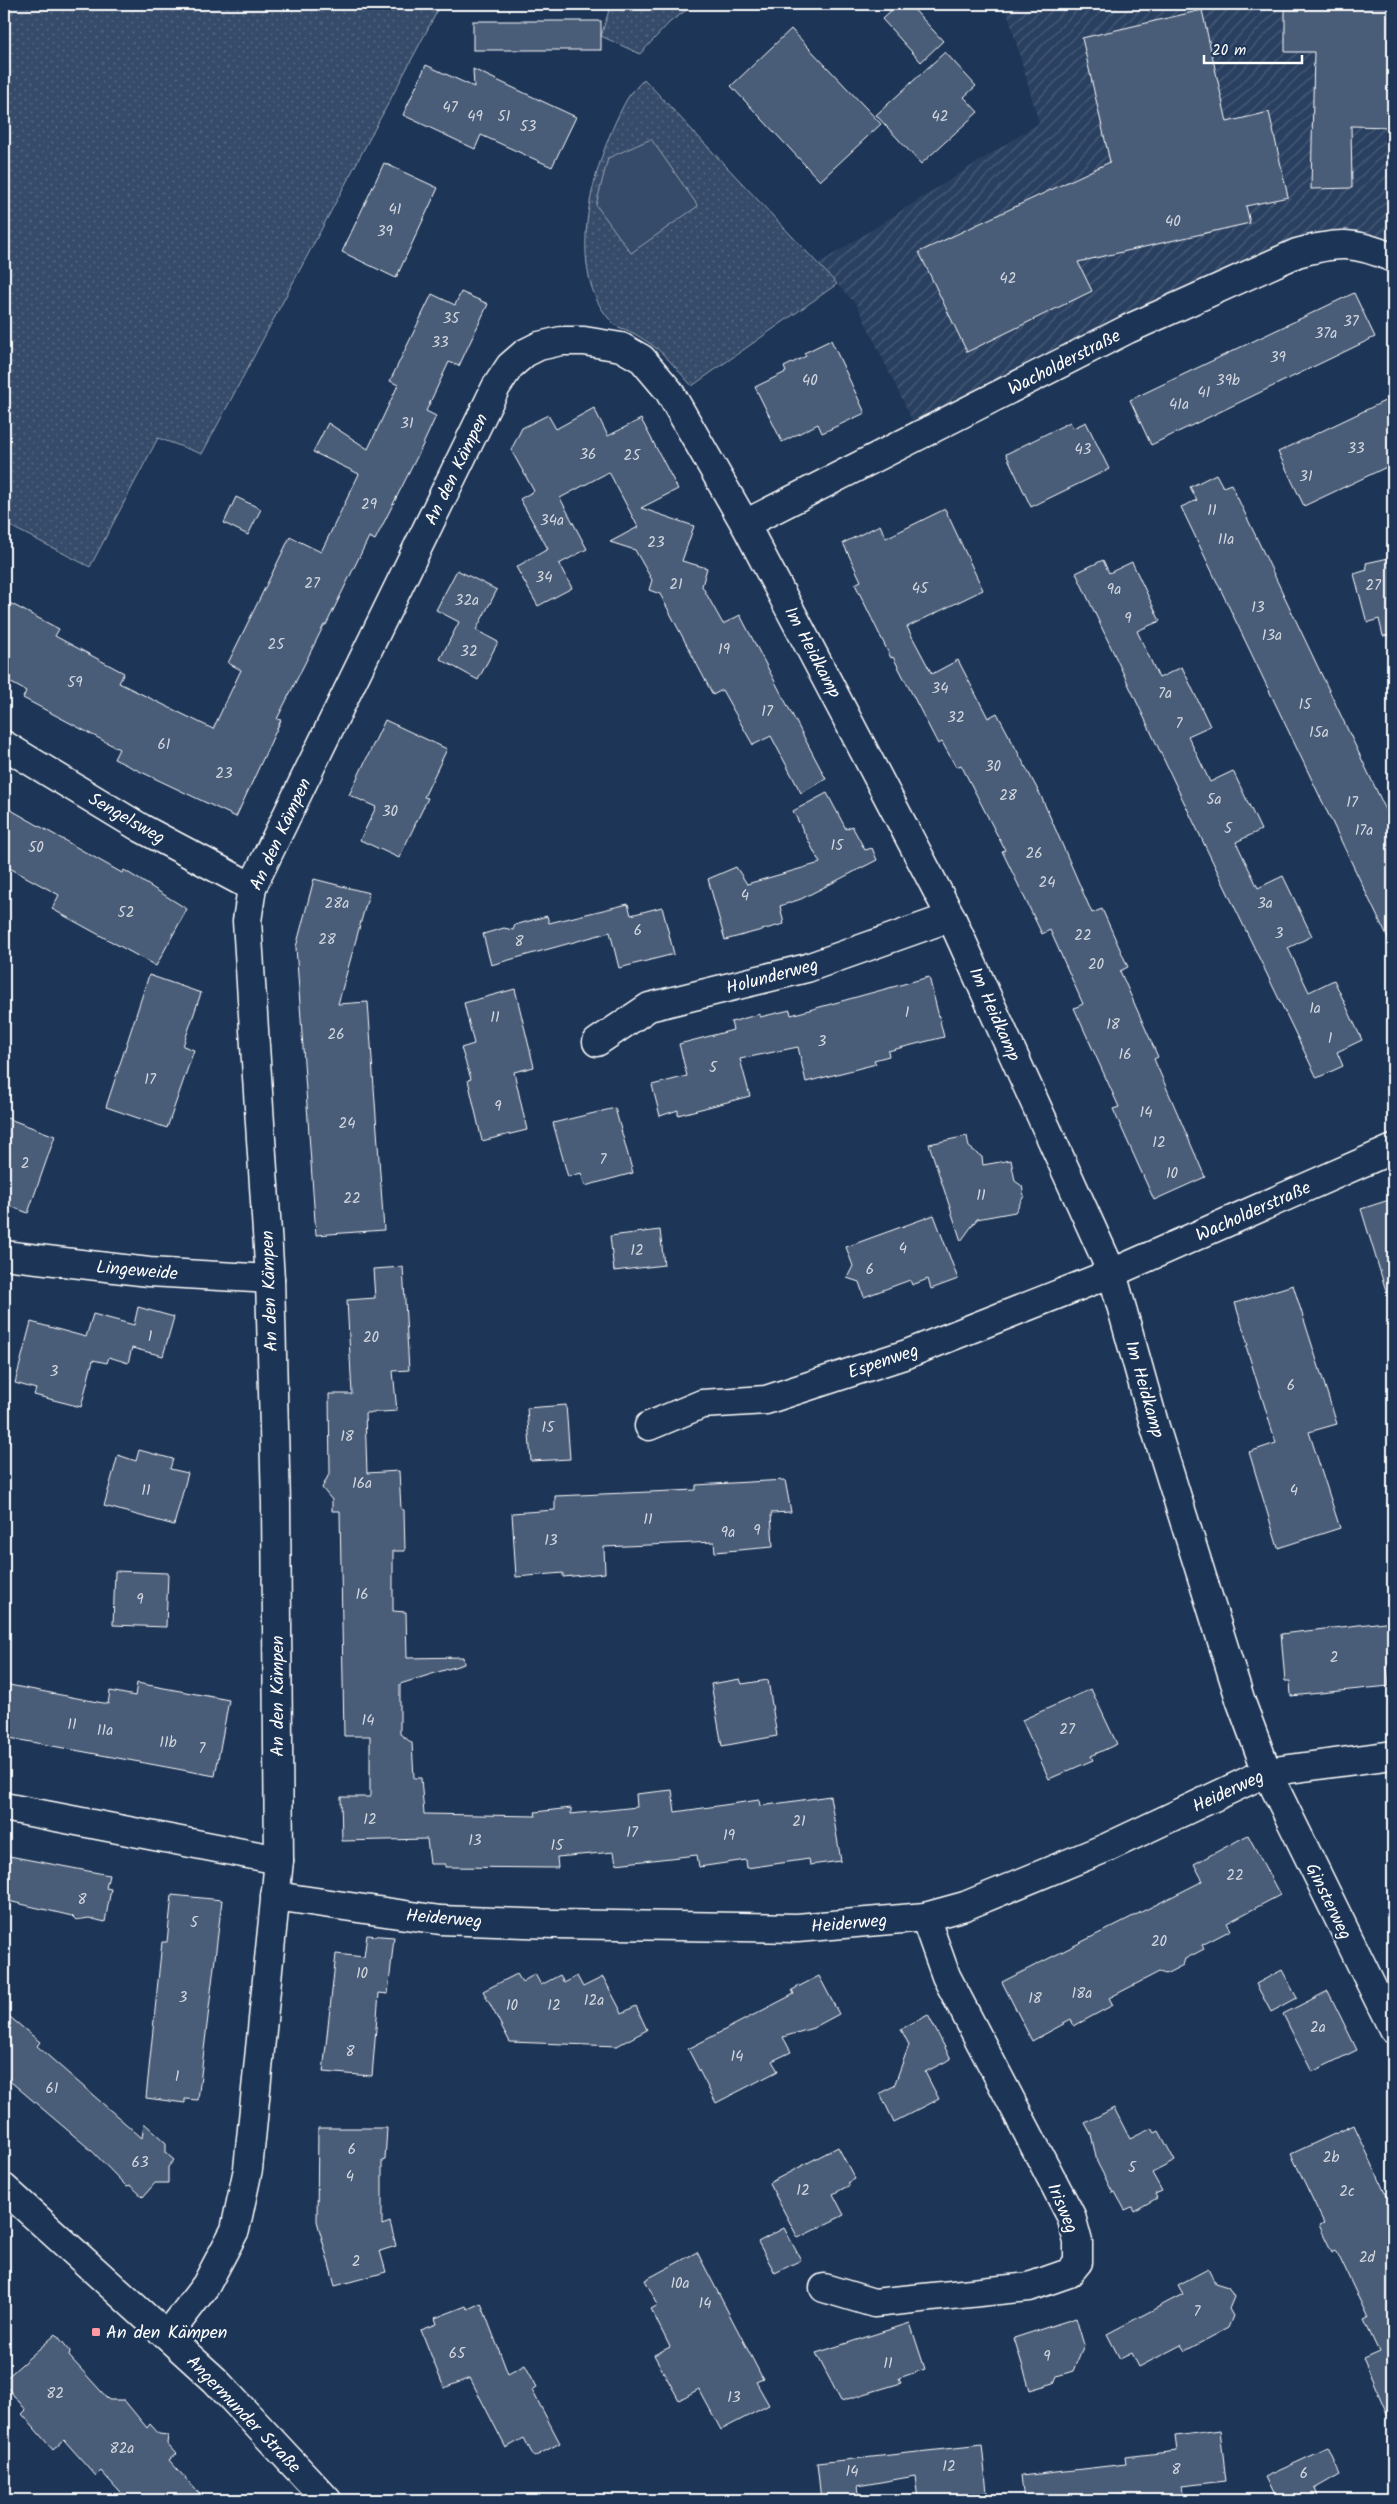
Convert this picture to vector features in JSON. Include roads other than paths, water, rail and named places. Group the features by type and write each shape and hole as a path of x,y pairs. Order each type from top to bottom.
{"street":[{"name":"Wacholderstraße","path":"745,524 1128,329 1297,253 1320,247 1348,244 1371,248 1393,258"},
{"name":"An den Kämpen","path":"167,2336 206,2285 235,2230 248,2169 279,1860 276,1504 270,1279 247,920 252,887 496,387 510,366 525,353 540,346 561,341 584,341"},
{"name":"Im Heidkamp","path":"584,341 621,347 642,359 670,391 745,524 951,917 1112,1273 1155,1427 1241,1702 1267,1772"},
{"name":"Sengelsweg","path":"4,745 141,828 252,887"},
{"name":"Holunderweg","path":"597,1042 649,1007 807,968 951,917"},
{"name":"Wacholderstraße","path":"1112,1273 1393,1149"},
{"name":"Lingeweide","path":"4,1255 149,1272 270,1279"},
{"name":"Espenweg","path":"649,1426 702,1404 766,1400 907,1354 1112,1273"},
{"name":"Heiderweg","path":"275,1896 440,1920 554,1924 797,1928 925,1917 965,1906 1108,1847 1267,1772 1393,1756"},
{"name":"Ginsterweg","path":"1267,1772 1393,2029"},
{"path":"4,1807 279,1860"},
{"name":"Irisweg","path":"824,2288 874,2303 1029,2287 1069,2273 1078,2262 1078,2242 1071,2216 946,1976 925,1917"},
{"name":"Angermunder Straße","path":"4,2188 240,2405 327,2500"}],"place":[{"name":"An den Kämpen","path":"96,2332"}]}
